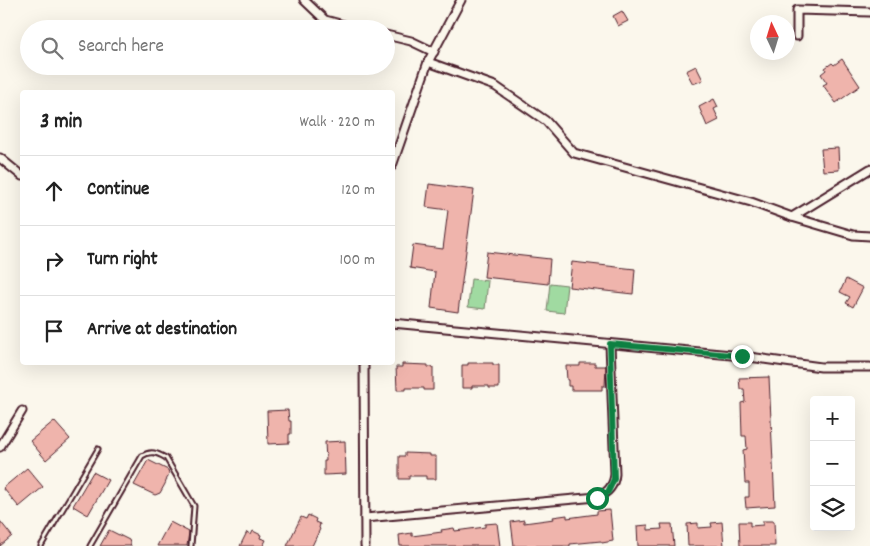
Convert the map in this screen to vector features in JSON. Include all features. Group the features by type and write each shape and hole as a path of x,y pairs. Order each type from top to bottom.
{"street":[{"path":"304,0 325,20"},
{"path":"395,153 428,62 461,0"},
{"path":"797,36 797,10 870,12"},
{"path":"395,37 411,41 434,52"},
{"path":"428,62 495,86 546,121 574,153 751,202 792,217 853,235 870,236"},
{"path":"0,158 20,174"},
{"path":"792,217 870,169"},
{"path":"395,323 742,356 820,367 870,367"},
{"path":"365,518 597,498 604,494 611,488 615,474 610,344"},
{"path":"364,365 365,546"},
{"path":"0,447 22,411"}],"lane":[{"path":"41,546 98,449"},
{"path":"90,546 142,456 152,452 166,458 194,506 191,546"}],"green space":[{"path":"471,279 488,281 485,309 468,307"},
{"path":"550,283 567,285 564,313 547,311"}],"building":[{"path":"622,11 628,21 618,26 613,16"},
{"path":"842,59 860,86 836,103 823,85 827,83 821,74 832,63 834,65"},
{"path":"696,66 703,80 693,84 686,71"},
{"path":"714,99 718,107 714,109 719,120 707,126 699,107"},
{"path":"838,148 839,170 823,171 821,149"},
{"path":"429,184 474,190 458,312 431,308 435,272 410,268 413,245 443,249 448,210 426,207"},
{"path":"487,252 550,259 548,284 484,277"},
{"path":"572,262 635,269 633,294 569,287"},
{"path":"846,279 863,288 853,307 846,303 850,297 840,292"},
{"path":"468,363 493,363 493,365 499,365 499,388 472,386 472,388 462,388 462,365 468,365"},
{"path":"580,363 595,363 595,366 606,366 605,386 602,386 602,390 571,390 571,386 568,386 566,366 580,366"},
{"path":"402,364 428,365 428,367 433,367 433,390 406,388 406,390 397,390 396,367 402,367"},
{"path":"769,377 775,506 746,508 745,497 749,497 749,483 745,483 743,450 747,449 746,436 742,436 741,403 745,402 744,389 740,389 739,378"},
{"path":"288,410 289,421 291,421 289,443 268,444 267,411"},
{"path":"54,421 70,439 46,460 30,441"},
{"path":"345,441 346,474 324,475 324,461 326,461 325,442"},
{"path":"405,453 436,456 436,479 426,479 426,476 409,476 409,479 399,479 399,456 405,456"},
{"path":"148,460 168,470 169,473 160,493 155,495 134,485"},
{"path":"27,468 43,487 19,507 3,488"},
{"path":"93,472 108,480 88,515 73,506"},
{"path":"610,510 613,541 570,544 570,546 514,546 511,522 524,520 524,523 554,519 553,517 567,515 567,518 597,514 597,511"},
{"path":"308,515 316,519 315,522 320,524 320,529 312,546 287,546 301,517 306,519"},
{"path":"0,521 12,536 0,546"},
{"path":"763,521 774,521 775,546 740,546 739,522 750,522 750,526 763,525"},
{"path":"170,522 189,532 187,546 157,546"},
{"path":"722,522 724,546 688,546 687,524 698,523 698,528 712,527 711,523"},
{"path":"497,523 500,546 400,546 399,535 412,533 412,536 442,532 441,530 454,528 455,531 485,527 485,524"},
{"path":"661,524 672,524 674,546 638,546 637,526 648,525 648,530 662,529"},
{"path":"109,530 129,540 131,546 100,546"},
{"path":"253,531 261,535 260,538 266,540 263,546 240,546 247,532 251,535"}],"route":[{"path":"597,498 608,492 615,474 610,344 742,356"}]}
